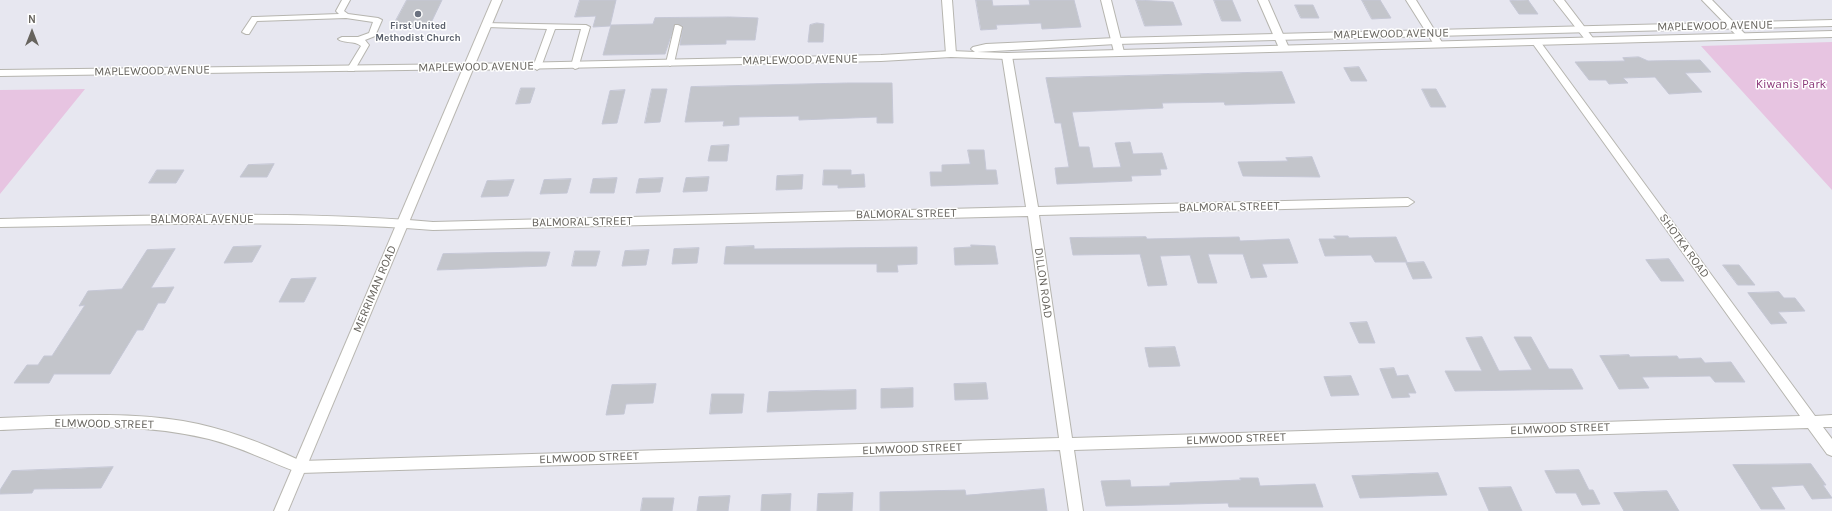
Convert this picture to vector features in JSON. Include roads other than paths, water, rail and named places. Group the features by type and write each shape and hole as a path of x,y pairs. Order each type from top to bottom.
{"street":[{"name":"MERRIMAN ROAD","path":"281,511 497,0"},
{"path":"947,0 951,54"},
{"path":"1106,0 1120,52"},
{"path":"1263,0 1284,48"},
{"path":"1411,0 1438,44"},
{"path":"1559,0 1590,40"},
{"path":"1707,0 1742,36"},
{"name":"MAPLEWOOD AVENUE","path":"951,54 986,47 1116,41 1832,23"},
{"name":"MAPLEWOOD AVENUE","path":"0,73 538,67 951,54 1007,56 1832,34"},
{"name":"SHOTKA ROAD","path":"1536,42 1832,450"},
{"name":"DILLON ROAD","path":"1007,56 1033,211 1065,444 1076,511"},
{"name":"BALMORAL STREET","path":"403,224 433,226 1408,202"},
{"name":"BALMORAL AVENUE","path":"0,223 234,219 382,222 403,224"},
{"name":"ELMWOOD STREET","path":"0,424 129,422 178,427 208,433 261,449 300,467 1832,421"}],"lane":[{"path":"346,0 340,11 346,16"},
{"path":"246,32 255,19 346,16 378,20 372,34 359,40 342,39"},
{"path":"487,25 586,26 575,66"},
{"path":"538,67 552,26"},
{"path":"670,63 678,27"},
{"path":"351,69 365,45 359,40"}],"place":[{"name":"First United Methodist Church","path":"418,14"}],"park label":[{"name":"Kiwanis Park","path":"1791,85"}]}
